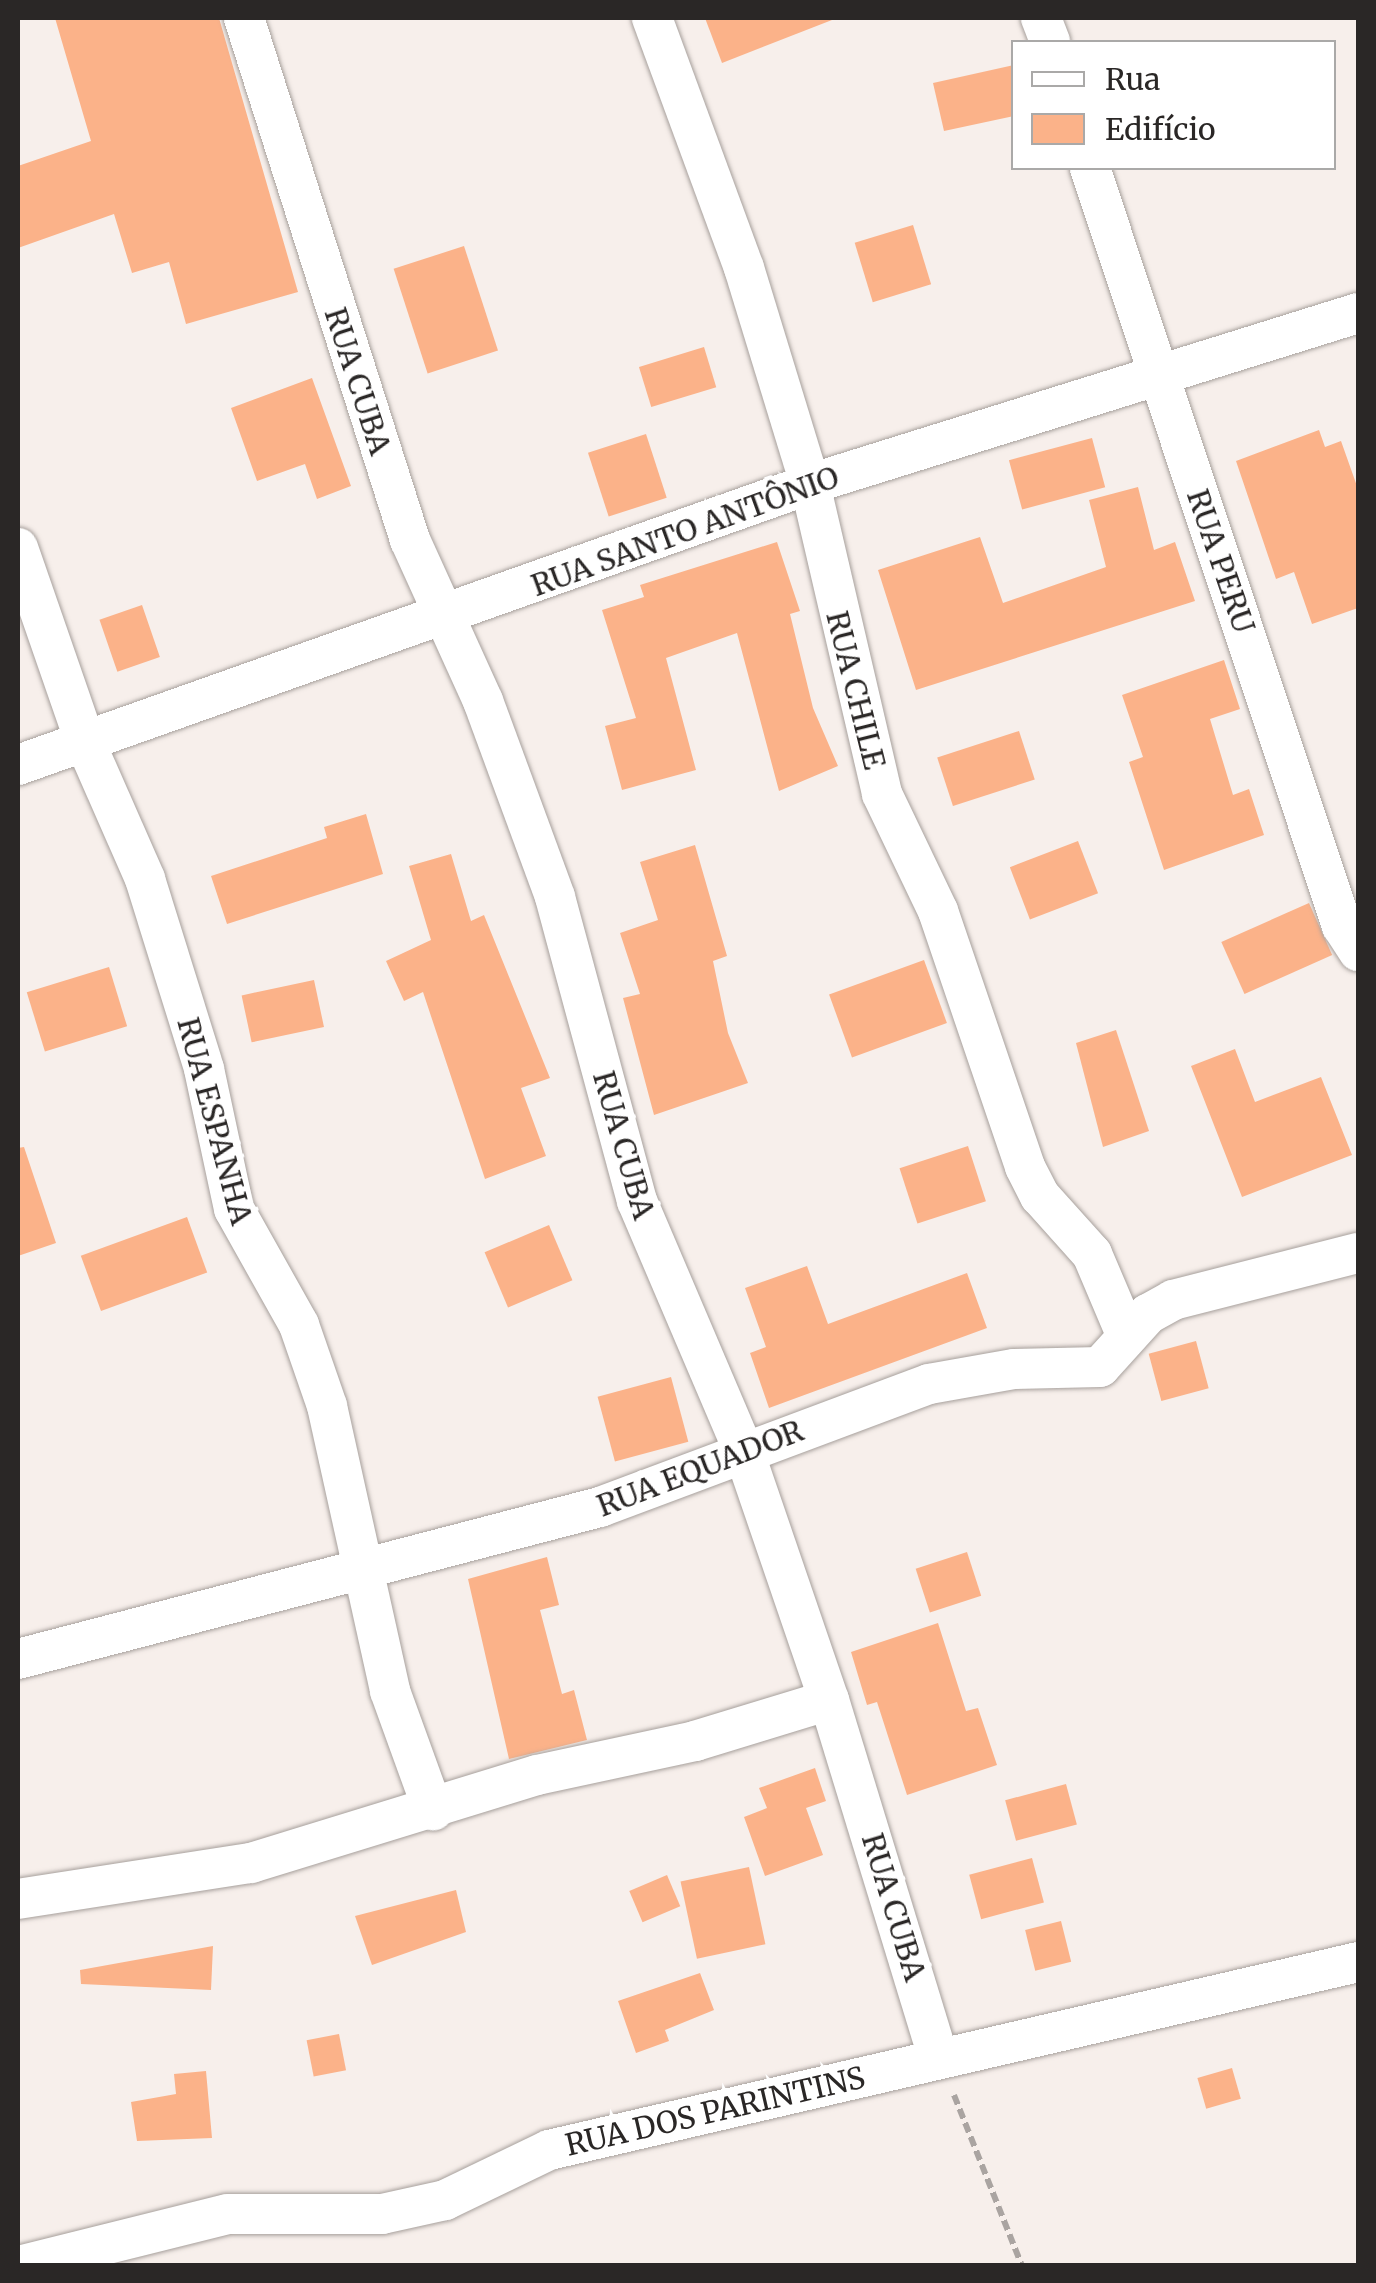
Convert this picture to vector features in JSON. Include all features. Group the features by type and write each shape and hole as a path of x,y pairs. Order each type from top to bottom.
{"street":[{"name":"RUA CUBA","path":"244,18 410,540 555,897 637,1200 744,1450 829,1700 938,2056"},
{"name":"RUA CHILE","path":"652,18 744,268 810,484 882,794 938,911 1026,1167 1040,1196 1092,1254 1126,1334"},
{"name":"RUA PERU","path":"1091,170 1342,926 1358,950"},
{"name":"RUA SANTO ANTÔNIO","path":"18,765 810,484 1160,380 1358,313"},
{"name":"RUA ESPANHA","path":"18,548 85,742 151,897 204,1070 234,1210 298,1325 328,1406 360,1573 433,1810"},
{"name":"RUA EQUADOR","path":"18,1659 600,1508 744,1450 930,1384 1014,1369 1100,1367 1148,1314 1202,1289 1358,1253"},
{"path":"20,1892 251,1864 829,1700"},
{"name":"RUA DOS PARINTINS","path":"18,2266 228,2214 382,2214 444,2200 549,2150 938,2056 1007,2048 1358,1962"}],"path":[{"path":"938,2056 1022,2266"}],"building":[{"path":"55,18 219,18 298,292 186,324 169,262 132,273 114,214 18,248 18,166 91,141"},
{"path":"705,18 832,18 832,20 722,63"},
{"path":"1011,66 1011,117 944,131 933,83"},
{"path":"913,225 931,284 873,302 855,243"},
{"path":"464,246 498,351 428,373 394,269"},
{"path":"704,347 716,387 651,407 639,367"},
{"path":"312,378 351,486 317,499 305,464 257,481 231,408"},
{"path":"1319,430 1325,447 1341,441 1358,489 1358,608 1312,624 1294,572 1276,579 1236,461"},
{"path":"646,434 667,498 609,517 588,453"},
{"path":"1092,438 1105,487 1022,510 1009,460"},
{"path":"1138,487 1154,550 1175,542 1195,601 916,690 878,570 980,537 1003,603 1106,567 1089,500"},
{"path":"777,542 800,611 790,614 813,708 838,766 779,791 737,633 666,658 696,770 622,790 605,726 636,718 602,610 644,597 640,585"},
{"path":"142,605 160,657 117,672 99,620"},
{"path":"1224,660 1240,709 1210,719 1233,795 1249,789 1264,835 1164,870 1129,762 1143,757 1122,695"},
{"path":"1019,731 1035,780 953,806 937,758"},
{"path":"366,814 383,874 227,924 211,876 327,838 324,827"},
{"path":"1078,841 1098,893 1030,919 1010,867"},
{"path":"695,845 727,956 713,961 728,1033 748,1083 654,1115 623,998 640,994 620,933 658,920 640,862"},
{"path":"451,854 471,921 484,915 550,1078 521,1088 546,1156 485,1179 423,992 404,1001 386,961 431,940 409,866"},
{"path":"1309,903 1332,955 1244,994 1221,942"},
{"path":"924,960 947,1023 852,1058 829,995"},
{"path":"109,967 127,1026 45,1051 27,992"},
{"path":"314,980 324,1027 252,1042 242,995"},
{"path":"1116,1030 1149,1131 1103,1147 1076,1043"},
{"path":"1235,1049 1255,1102 1321,1077 1352,1155 1242,1197 1191,1066"},
{"path":"968,1146 986,1201 917,1223 900,1168"},
{"path":"24,1147 56,1243 18,1256 18,1148"},
{"path":"187,1217 207,1272 101,1311 81,1256"},
{"path":"549,1225 572,1280 508,1308 485,1252"},
{"path":"807,1266 828,1324 967,1273 987,1328 769,1408 750,1353 766,1347 745,1288"},
{"path":"1196,1341 1209,1388 1161,1401 1149,1354"},
{"path":"671,1377 688,1442 615,1461 598,1397"},
{"path":"967,1552 981,1596 930,1612 916,1569"},
{"path":"547,1557 559,1605 540,1610 562,1694 574,1690 587,1740 509,1759 468,1579"},
{"path":"938,1623 966,1711 978,1708 997,1765 907,1795 877,1702 867,1705 851,1652"},
{"path":"815,1768 826,1801 806,1808 823,1855 765,1876 744,1817 767,1808 759,1788"},
{"path":"1066,1784 1077,1825 1016,1841 1005,1800"},
{"path":"1032,1858 1044,1902 981,1919 969,1875"},
{"path":"749,1867 765,1944 697,1959 681,1882"},
{"path":"667,1875 680,1906 643,1922 629,1891"},
{"path":"456,1890 466,1932 372,1965 355,1916"},
{"path":"1061,1921 1071,1962 1035,1971 1025,1930"},
{"path":"213,1946 211,1990 81,1984 80,1970"},
{"path":"700,1973 714,2010 665,2030 669,2041 636,2053 618,2001"},
{"path":"339,2034 346,2070 314,2077 307,2040"},
{"path":"1232,2068 1241,2099 1206,2109 1197,2078"},
{"path":"206,2071 212,2138 137,2141 131,2102 176,2094 174,2074"}]}
